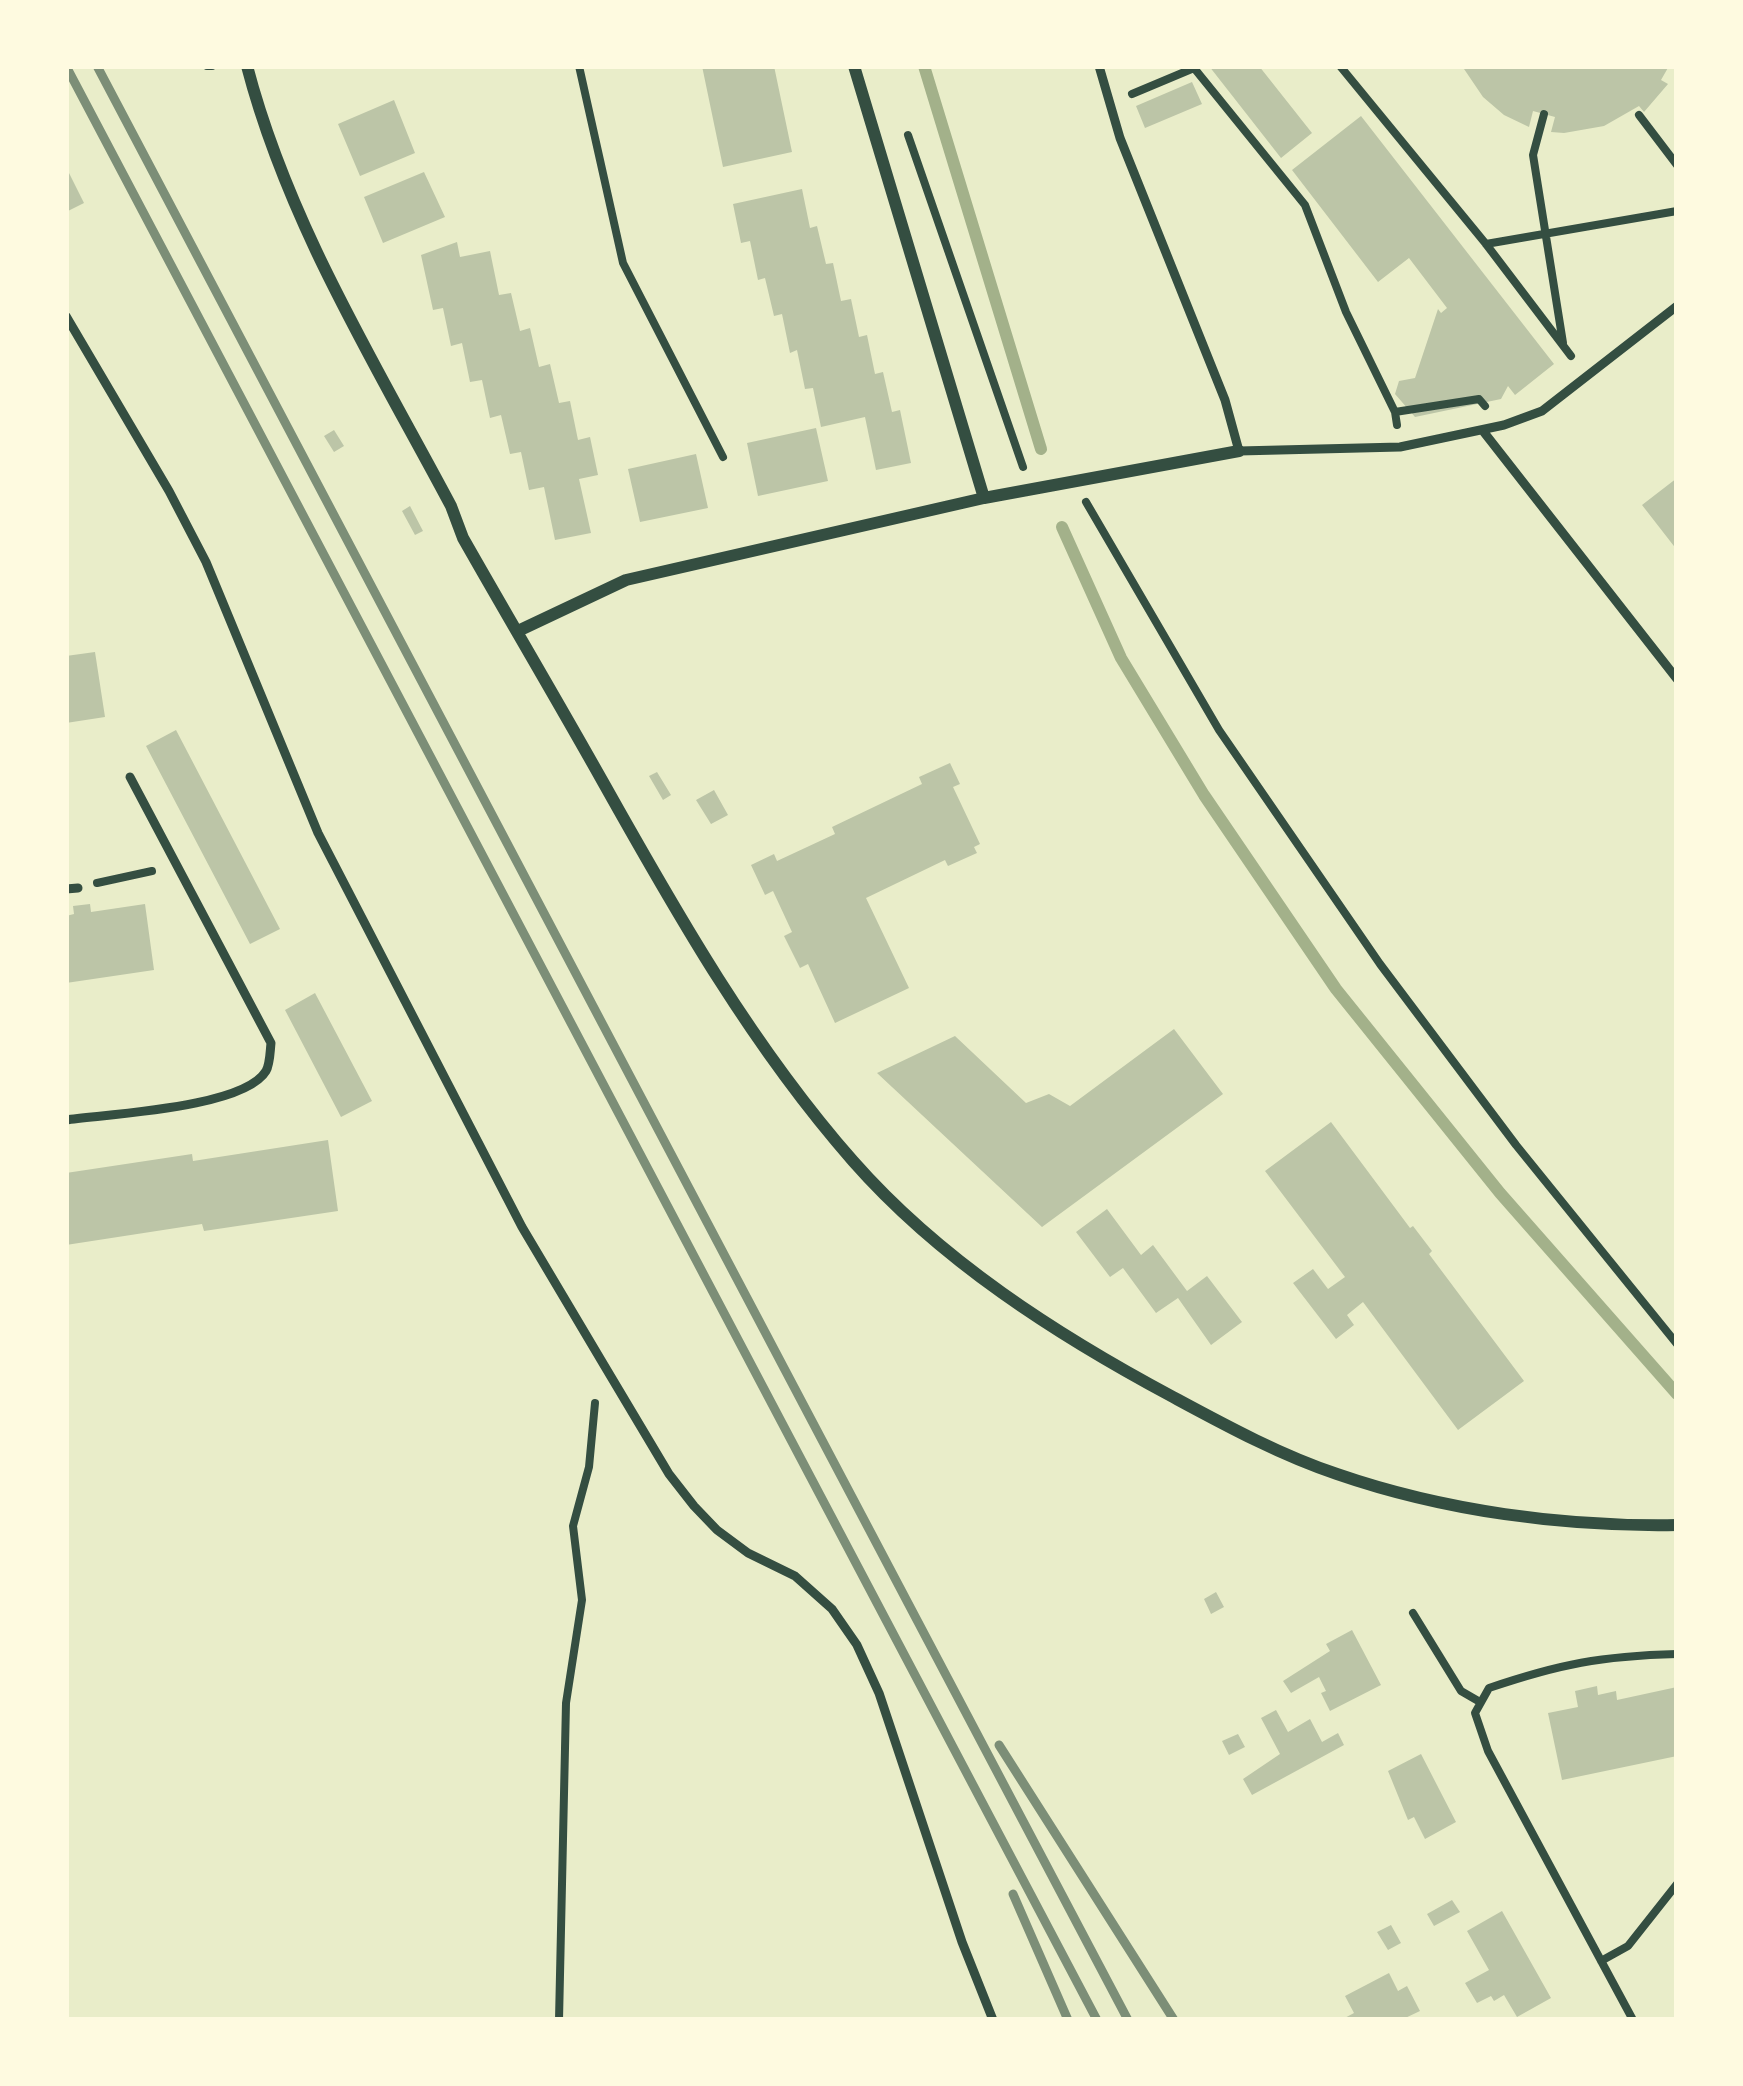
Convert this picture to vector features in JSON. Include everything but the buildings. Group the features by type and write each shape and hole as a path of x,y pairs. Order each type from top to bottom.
{"street":[{"path":"247,66 264,131 288,194 452,506 463,538 692,941 788,1081 854,1163 948,1252 1084,1349 1222,1424 1336,1474 1481,1509 1548,1519 1677,1525"},
{"path":"854,66 984,498"},
{"path":"518,631 626,580 984,498 1239,451"}],"lane":[{"path":"1099,66 1109,104 1225,400 1239,451 1400,447 1483,431 1542,411 1675,312"},
{"path":"66,316 206,562 318,833 522,1227 601,1360 669,1474 717,1530 795,1576 832,1609 857,1645 879,1693 993,2020"},
{"path":"1483,431 1677,679"},
{"path":"66,1120 222,1098 253,1084 267,1069 271,1043 130,777"}],"path":[{"path":"579,66 623,263 724,458"},
{"path":"1340,66 1587,376"},
{"path":"1109,104 1194,68 1305,206 1346,312 1395,412 1400,447"},
{"path":"1544,114 1533,155 1563,345"},
{"path":"1639,115 1677,165"},
{"path":"905,128 1032,490"},
{"path":"1486,244 1677,211"},
{"path":"1395,412 1435,407"},
{"path":"1074,481 1220,730 1380,964 1516,1145 1677,1344"},
{"path":"72,888 179,865"},
{"path":"560,2020 566,1703 582,1600 572,1526 589,1468 601,1360"},
{"path":"1413,1613 1461,1691 1480,1702"},
{"path":"1633,2020 1488,1750 1474,1713 1489,1688 1558,1665 1604,1656 1677,1654"},
{"path":"1601,1961 1628,1946 1677,1884"}],"waterway":[{"path":"924,66 1041,449"},
{"path":"1062,527 1121,658 1204,795 1336,989 1500,1193 1677,1394"}],"railway":[{"path":"66,66 1097,2020"},
{"path":"97,66 1128,2020"},
{"path":"999,1745 1174,2020"},
{"path":"1013,1894 1068,2020"}]}
